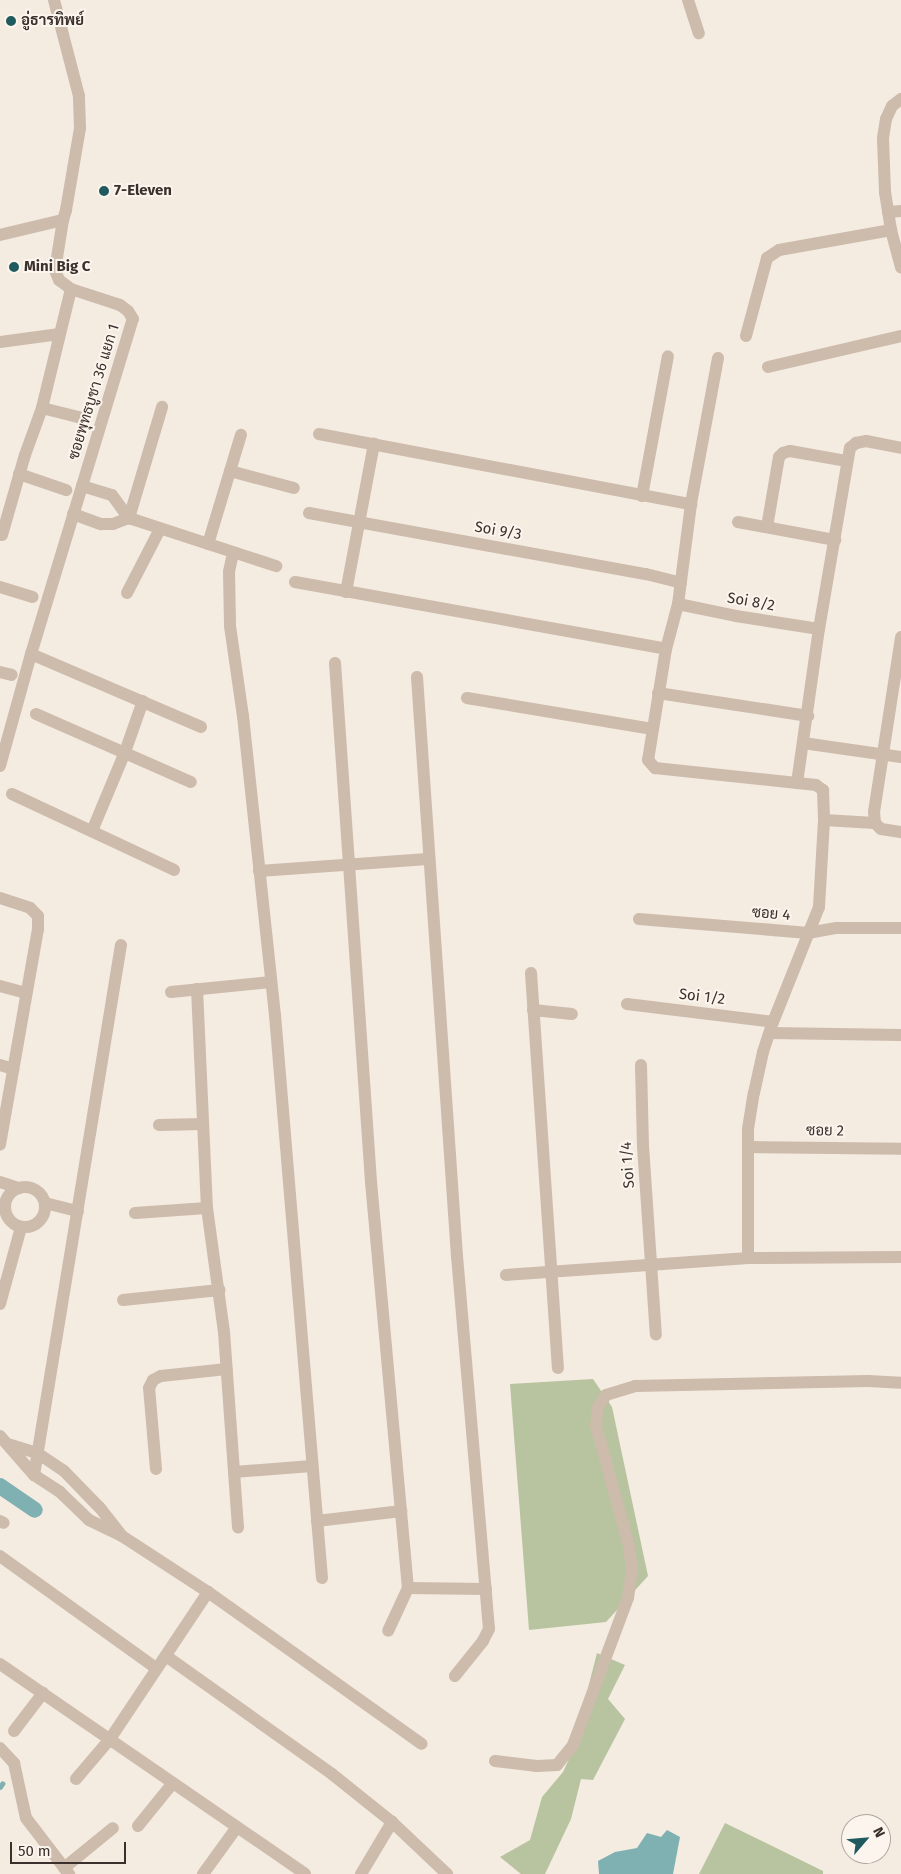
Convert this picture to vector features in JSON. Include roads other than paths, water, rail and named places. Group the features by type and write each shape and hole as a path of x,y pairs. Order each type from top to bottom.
{"street":[{"name":"ซอยพุทธบูชา 36 แยก 1","path":"54,0 79,96 80,128 54,270 59,280 71,289 120,305 128,311 133,319 82,486"},
{"path":"688,0 699,33"},
{"path":"901,99 892,106 886,118 883,139 894,212 891,230 901,268"},
{"path":"0,235 63,220"},
{"path":"746,336 767,258 779,250 891,230"},
{"path":"2,535 19,474 42,408 71,289"},
{"path":"0,342 59,334"},
{"path":"768,366 901,336"},
{"path":"642,496 668,356"},
{"path":"718,358 691,504 678,604 666,649 648,760 655,768 797,783 816,786 823,790 824,820 819,907 771,1028 754,1093 748,1147 748,1258"},
{"path":"130,518 162,407"},
{"path":"42,408 86,419"},
{"path":"319,434 691,504"},
{"path":"208,544 242,435"},
{"path":"797,783 819,629 850,448 856,443 866,441 901,448"},
{"path":"346,592 374,444"},
{"path":"767,527 779,457 783,453 790,451 847,461"},
{"path":"230,471 294,488"},
{"path":"19,474 66,490"},
{"path":"0,766 2,748 82,486 112,495 130,518 276,566"},
{"name":"Soi 9/3","path":"309,513 646,574 681,583"},
{"path":"73,514 101,524 113,524 130,518"},
{"path":"738,522 835,540"},
{"path":"127,593 160,529"},
{"path":"232,553 229,572 230,626 243,716 270,982 322,1578"},
{"path":"294,582 666,649"},
{"path":"0,588 33,597"},
{"name":"Soi 8/2","path":"678,604 736,616 819,629"},
{"path":"901,637 898,674 874,812 875,823 881,829 901,832"},
{"path":"31,654 201,727"},
{"path":"335,663 371,1182 408,1588 388,1631"},
{"path":"417,678 428,859 458,1256 489,1629 486,1636 455,1676"},
{"path":"658,693 808,716"},
{"path":"467,698 652,729"},
{"path":"92,831 125,752 142,701"},
{"path":"36,714 190,782"},
{"path":"803,743 901,757"},
{"path":"12,794 174,870"},
{"path":"824,820 875,823"},
{"path":"259,871 428,859"},
{"path":"0,898 30,908 38,916 0,1145"},
{"name":"ซอย 4","path":"639,919 808,933 837,928 901,928"},
{"path":"34,1475 121,945"},
{"path":"531,973 558,1368"},
{"path":"171,992 270,982"},
{"path":"0,986 26,993"},
{"path":"197,989 207,1208 219,1290 227,1369 238,1527"},
{"name":"Soi 1/2","path":"627,1004 771,1028 901,1035"},
{"path":"533,1010 572,1014"},
{"path":"0,1065 13,1069"},
{"name":"Soi 1/4","path":"641,1065 643,1146 656,1335"},
{"path":"159,1126 203,1124"},
{"name":"ซอย 2","path":"748,1147 901,1149"},
{"path":"0,1182 19,1188 32,1188 43,1196 45,1210 39,1222 34,1225 21,1227 3,1214 8,1196 19,1188"},
{"path":"45,1203 78,1212"},
{"path":"134,1213 207,1208"},
{"path":"0,1304 21,1227"},
{"path":"506,1275 748,1258 901,1257"},
{"path":"122,1300 219,1290"},
{"path":"156,1469 150,1388 153,1380 161,1376 227,1369"},
{"path":"495,1761 537,1766 557,1764 573,1745 628,1598 632,1569 628,1542 596,1426 598,1407 606,1395 635,1386 858,1381 901,1382"},
{"path":"0,1436 34,1475 60,1492 90,1520 122,1536 208,1592 422,1744"},
{"path":"10,1446 37,1453 64,1471 99,1507 122,1536"},
{"path":"234,1472 312,1466"},
{"path":"317,1521 401,1511"},
{"path":"0,1556 157,1669"},
{"path":"408,1588 486,1589"},
{"path":"76,1779 110,1739 208,1592"},
{"path":"166,1656 332,1774 392,1822 447,1874"},
{"path":"0,1664 303,1873"},
{"path":"14,1731 43,1693"},
{"path":"0,1748 14,1764 26,1818 66,1871 113,1828"},
{"path":"138,1826 173,1783"},
{"path":"361,1874 392,1822"},
{"path":"202,1874 237,1827"}],"water":[{"path":"667,1830 680,1837 673,1874 599,1874 598,1861 615,1852 637,1848 647,1833 661,1837"}],"waterway":[{"path":"0,1486 35,1510"}],"place":[{"name":"อู่ธารทิพย์","path":"11,21"},
{"name":"7-Eleven","path":"104,191"},
{"name":"Mini Big C","path":"14,267"}]}
